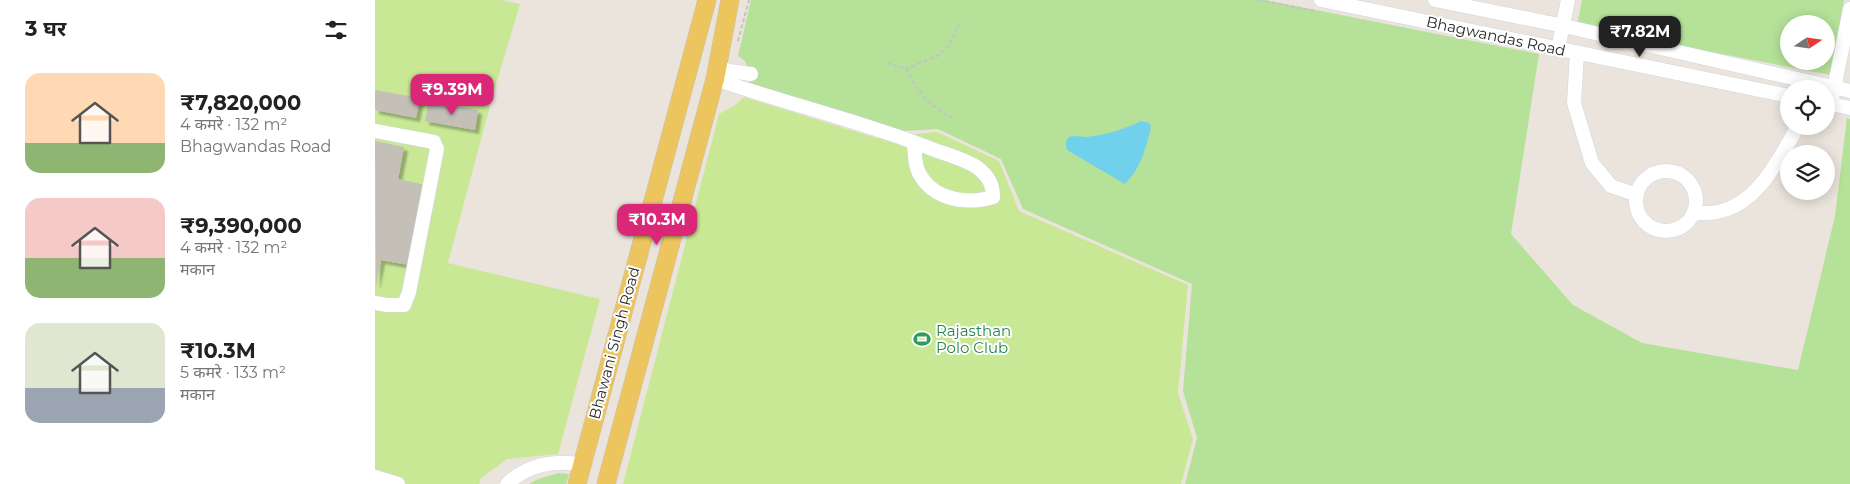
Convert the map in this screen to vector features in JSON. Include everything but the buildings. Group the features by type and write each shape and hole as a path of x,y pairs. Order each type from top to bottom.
{"main road":[{"name":"Bhawani Singh Road","path":"577,484 707,0"},
{"path":"606,484 716,73 730,0"}],"street":[{"name":"Bhagwandas Road","path":"1321,0 1780,94"},
{"name":"Bhagwandas Road","path":"1435,0 1564,26 1803,80"},
{"path":"1558,49 1568,0"},
{"path":"1835,82 1850,11"},
{"path":"1577,53 1573,103 1592,163 1611,186 1637,195"},
{"path":"716,73 729,71 751,74"},
{"path":"716,73 746,90 914,142 977,167 987,177 993,187 993,197 983,200 961,201 948,197 929,186 919,172 915,159 914,142"},
{"name":"Bhagwandas Road","path":"1835,87 1850,91"},
{"path":"1835,104 1850,108"},
{"path":"375,131 434,142 437,149 409,292 404,305 387,305 375,302"},
{"path":"1694,213 1721,211 1743,202 1771,171 1793,135"},
{"path":"1675,172 1687,181 1695,194 1696,204 1694,213 1681,228 1671,231 1661,231 1652,228 1644,222 1636,205 1640,186 1655,173 1675,172"},
{"path":"507,484 523,472 539,466 555,463 570,463 581,466"},
{"path":"375,478 399,484"}],"path":[{"path":"887,63 906,68 939,55 949,45 961,21"},
{"path":"906,68 913,83 934,107 955,119"}],"green space":[{"path":"375,0 501,0 520,4 494,91 448,263 600,299 558,454 507,459 481,478 479,484 375,484"},
{"path":"751,0 1265,0 1539,54 1511,234 1573,305 1642,343 1798,370 1835,216 1847,118 1850,119 1850,484 1185,484 1197,438 1183,391 1192,284 1023,209 1001,159 938,129 904,131 749,83 751,76 745,61 738,56"},
{"path":"1582,0 1844,0 1835,48 1835,15 1780,15 1780,65 1577,26"},
{"path":"1804,70 1831,70 1830,75"},
{"name":"Rajasthan Polo Club","path":"744,97 876,138 937,132 999,161 1019,211 1188,285 1178,393 1193,439 1181,484 623,484 719,114 735,105"},
{"path":"559,473 569,474 566,484 529,484 538,479"}],"water":[{"path":"1141,121 1149,123 1151,127 1149,135 1139,164 1125,184 1067,150 1066,142 1070,137 1101,135"}],"place":[{"name":"Rajasthan Polo Club","path":"922,339"}]}
